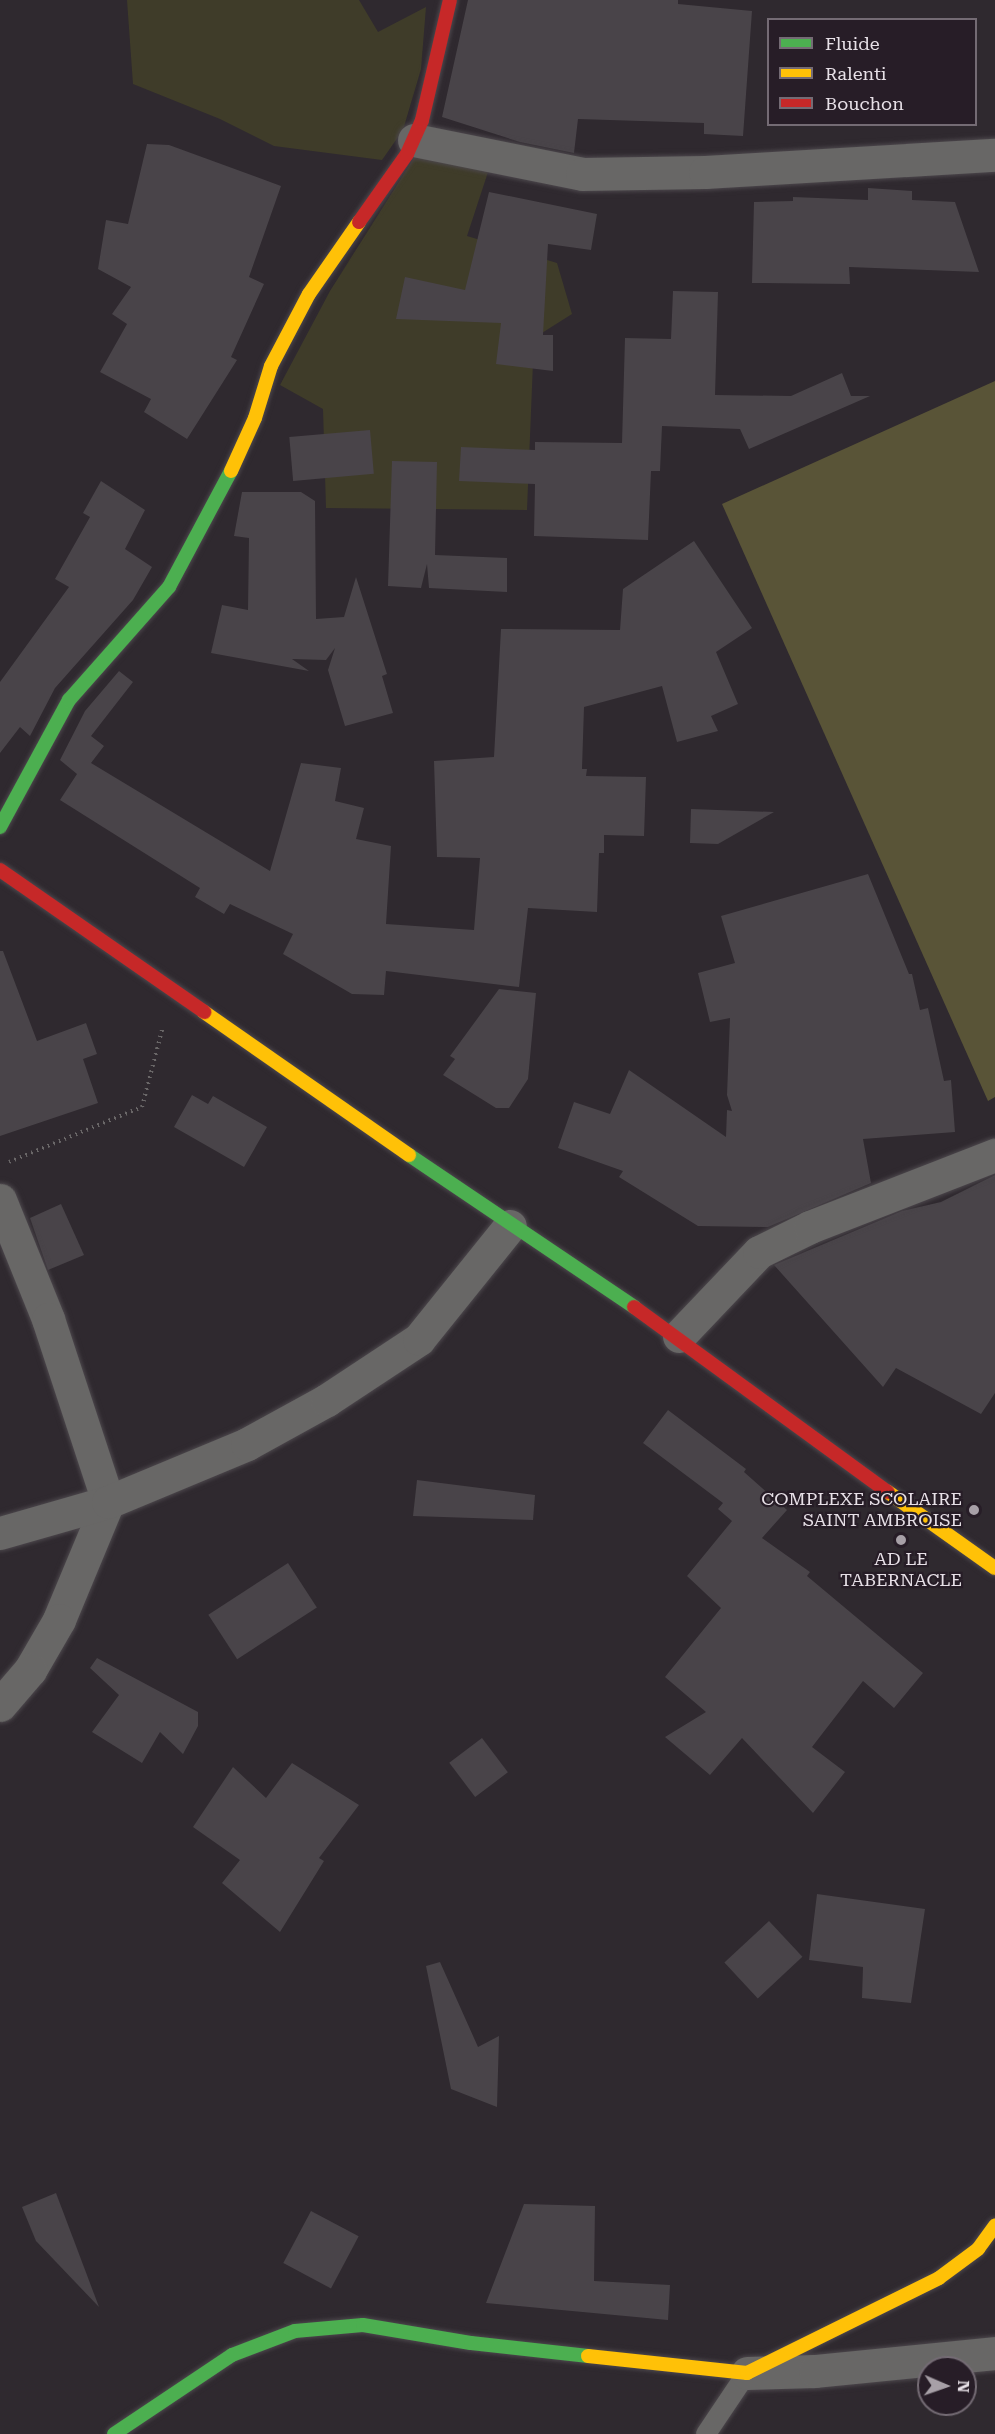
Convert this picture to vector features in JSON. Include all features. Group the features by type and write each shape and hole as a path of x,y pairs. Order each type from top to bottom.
{"street":[{"path":"0,827 26,785 69,700 169,587 231,471 255,418 271,366 309,294 414,140 450,0"},
{"path":"414,140 582,174 705,172 995,155"},
{"path":"0,870 172,993 510,1226 679,1336 819,1443 995,1568"},
{"path":"679,1336 759,1252 810,1227 992,1150"},
{"path":"0,1200 48,1319 108,1502 59,1620 30,1670 0,1705"},
{"path":"0,1533 108,1502 247,1444 327,1400 419,1339 510,1226"},
{"path":"747,2373 859,2314 939,2278 978,2249 995,2226"},
{"path":"114,2434 232,2355 295,2331 363,2325 471,2343 747,2373 815,2371 995,2353"}],"lane":[{"path":"706,2434 747,2373"}],"path":[{"path":"0,1165 142,1107 172,993"}],"shaded area":[{"path":"127,0 359,0 378,32 426,7 421,69 403,130 382,160 274,146 220,119 133,84"},
{"path":"419,150 490,166 467,236 557,263 572,314 534,338 527,510 326,508 323,409 280,385 330,291"},
{"path":"995,381 995,1097 988,1101 722,504"}],"building":[{"path":"468,0 678,0 678,4 752,11 743,136 704,134 704,123 578,119 574,153 520,142 442,117"},
{"path":"147,144 169,145 281,186 249,277 264,284 231,357 237,360 187,439 144,412 151,399 100,372 127,324 112,314 131,287 98,269 106,220 128,224"},
{"path":"868,188 912,191 912,200 955,202 979,272 849,267 850,284 752,283 754,202 793,201 793,197 868,200"},
{"path":"489,192 597,214 591,250 548,244 543,335 553,335 553,371 496,364 501,323 396,319 405,277 465,290"},
{"path":"673,291 718,292 715,395 791,396 842,373 851,396 870,396 749,449 740,429 662,426 660,471 651,471 648,540 534,536 535,484 459,481 461,447 535,450 535,442 622,443 625,338 671,339"},
{"path":"370,430 374,474 293,481 289,437"},
{"path":"392,461 437,462 435,555 507,558 507,592 429,588 427,564 421,588 388,586"},
{"path":"101,481 145,510 125,549 152,567 133,600 55,688 30,736 20,727 0,753 0,682 69,587 55,579 90,517 83,513"},
{"path":"242,492 301,492 315,501 316,619 344,617 356,577 387,674 382,676 393,713 345,726 328,670 335,648 326,660 292,659 309,671 211,653 222,605 248,610 249,538 234,536"},
{"path":"694,541 752,628 716,652 738,704 711,716 718,731 677,742 662,686 584,707 582,769 587,769 586,776 646,777 644,836 604,835 604,853 599,853 597,912 528,908 519,987 386,971 384,995 352,994 283,954 293,934 230,904 224,914 195,897 200,888 60,800 77,774 60,760 85,711 119,671 133,682 91,736 104,746 91,763 270,871 301,763 341,768 335,801 364,808 356,839 391,846 386,924 474,930 480,858 437,857 434,761 494,757 501,629 620,630 623,589"},
{"path":"691,809 774,812 718,844 690,843"},
{"path":"868,874 909,974 912,974 920,1010 928,1008 944,1081 951,1080 955,1132 863,1139 871,1183 768,1227 698,1226 619,1177 623,1171 558,1148 574,1102 610,1114 629,1070 726,1137 727,1110 732,1111 727,1095 730,1018 710,1022 698,973 735,963 721,916"},
{"path":"0,951 3,951 37,1041 86,1023 97,1054 83,1059 98,1103 0,1136"},
{"path":"499,989 536,993 528,1079 509,1108 496,1108 443,1075 455,1059 450,1056"},
{"path":"192,1095 208,1104 213,1096 267,1127 244,1167 174,1127"},
{"path":"995,1175 995,1393 981,1414 896,1368 883,1387 774,1265 902,1211 941,1202"},
{"path":"61,1204 84,1255 48,1270 30,1218"},
{"path":"668,1410 746,1469 744,1472 787,1510 762,1538 810,1572 807,1576 923,1673 894,1708 863,1681 812,1747 845,1772 813,1813 742,1738 710,1775 665,1737 706,1712 665,1677 721,1608 687,1576 732,1521 718,1509 723,1503 643,1443"},
{"path":"417,1480 535,1495 533,1520 413,1516"},
{"path":"288,1563 317,1607 237,1659 208,1615"},
{"path":"97,1658 198,1712 198,1726 183,1754 160,1732 142,1763 92,1732 119,1695 90,1668"},
{"path":"482,1738 508,1772 475,1797 449,1763"},
{"path":"292,1763 359,1805 319,1858 324,1861 280,1932 222,1883 240,1860 193,1827 233,1767 266,1798"},
{"path":"817,1894 925,1909 911,2003 862,1998 863,1967 809,1960"},
{"path":"769,1921 802,1957 758,1998 724,1963"},
{"path":"440,1962 478,2047 499,2036 497,2107 451,2089 426,1966"},
{"path":"56,2193 99,2307 36,2241 22,2207"},
{"path":"524,2204 595,2206 594,2281 670,2285 668,2320 486,2303"},
{"path":"311,2211 359,2236 331,2288 283,2263"}],"traffic: fast":[{"path":"0,827 69,700 169,587 231,471"},
{"path":"409,1155 634,1307"},
{"path":"114,2434 232,2355 295,2331 363,2325 471,2343 588,2356"}],"traffic: slow":[{"path":"231,471 255,418 271,366 309,294 359,222"},
{"path":"204,1012 409,1155"},
{"path":"888,1492 995,1568"},
{"path":"588,2356 747,2373 939,2278 978,2249 995,2226"}],"traffic: jam":[{"path":"359,222 407,154 422,120 450,0"},
{"path":"0,870 204,1012"},
{"path":"634,1307 888,1492"}],"place":[{"name":"COMPLEXE SCOLAIRE SAINT AMBROISE","path":"974,1510"},
{"name":"AD LE TABERNACLE","path":"901,1540"}]}
